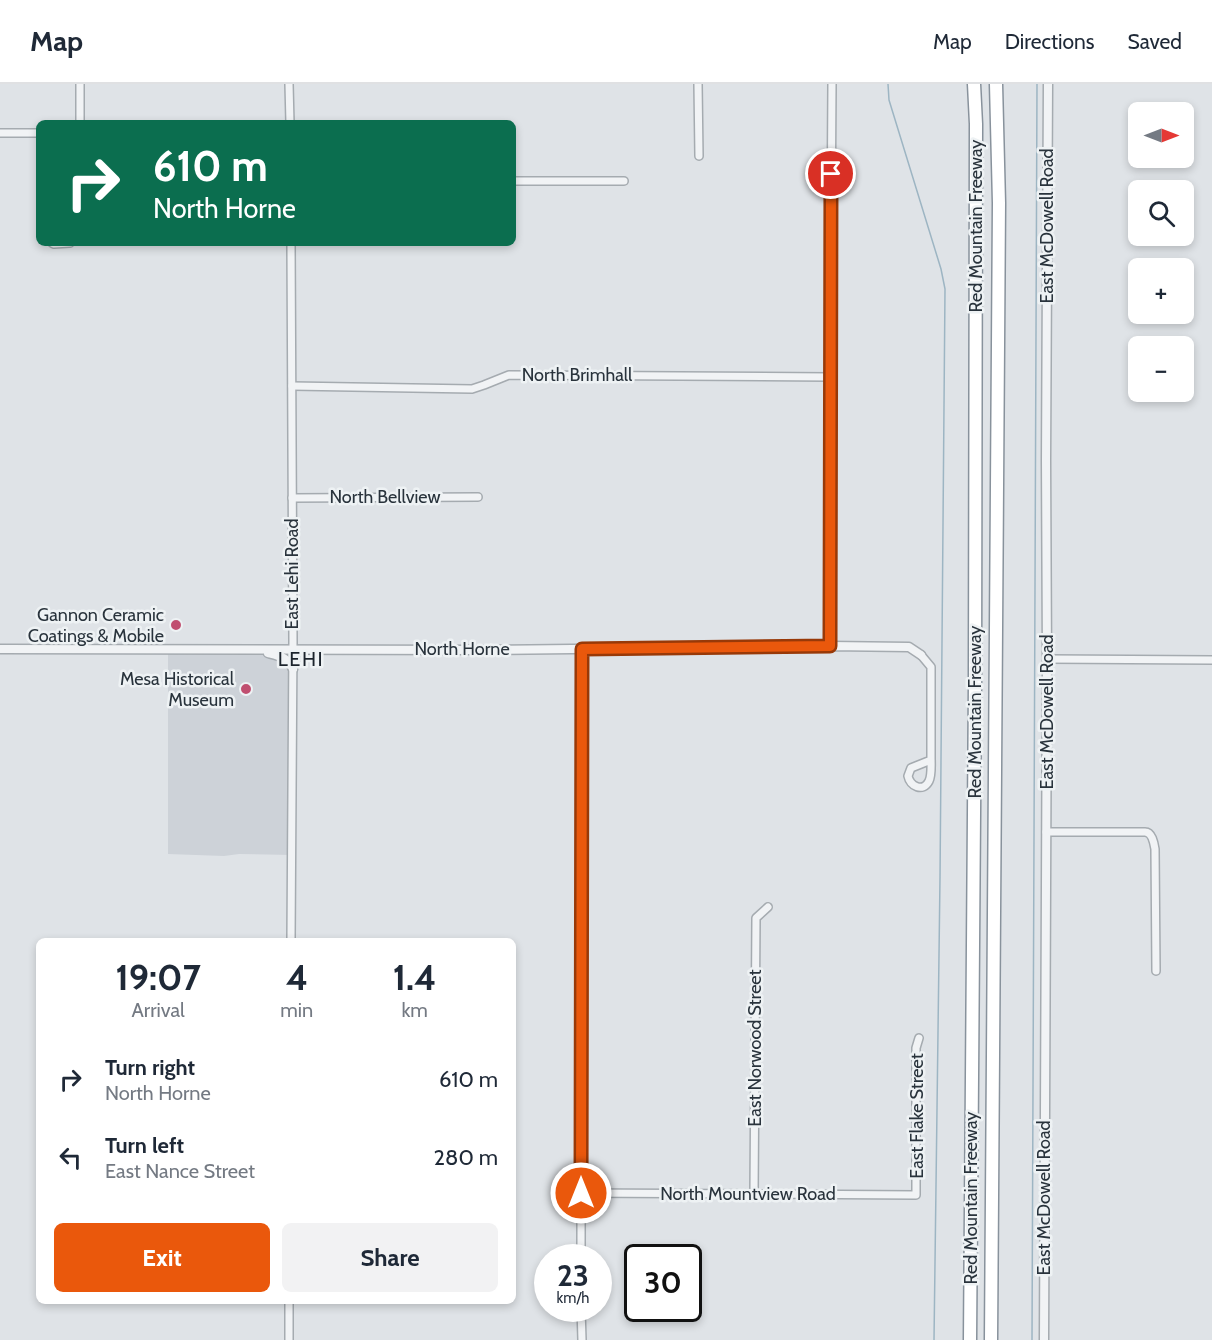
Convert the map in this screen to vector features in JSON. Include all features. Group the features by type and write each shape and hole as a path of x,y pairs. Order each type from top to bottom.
{"highway":[{"name":"Red Mountain Freeway","path":"970,1340 975,682 976,124 974,84"},
{"name":"Red Mountain Freeway","path":"991,1340 999,203 996,84"}],"street":[{"path":"80,120 81,84"},
{"path":"290,84 290,120"},
{"path":"698,84 699,156"},
{"path":"830,646 832,84"},
{"name":"East McDowell Road","path":"1044,1340 1048,84"},
{"path":"0,133 36,133"},
{"path":"516,181 624,181"},
{"name":"East Lehi Road","path":"291,246 293,669 291,938"},
{"name":"North Brimhall","path":"292,386 472,388 509,375 830,377"},
{"name":"North Bellview","path":"292,498 478,497"},
{"name":"North Horne","path":"0,649 582,649 830,646 909,648 921,655"},
{"path":"247,649 280,656 289,661 293,669"},
{"path":"581,1244 582,649"},
{"path":"921,655 931,668 931,760"},
{"path":"1047,659 1212,660"},
{"path":"1047,832 1148,832 1155,849 1156,971"},
{"name":"East Norwood Street","path":"754,1194 756,918 768,907"},
{"name":"East Flake Street","path":"916,1195 916,1048 919,1038"},
{"name":"North Mountview Road","path":"581,1193 916,1195"},
{"path":"289,1304 289,1340"},
{"path":"581,1322 582,1340"}],"shaded area":[{"path":"168,649 293,649 292,855 168,854"}],"waterway":[{"path":"888,84 889,100 941,269 945,289 934,1340"},
{"path":"1032,1340 1037,84"}],"place":[{"name":"Gannon Ceramic Coatings & Mobile","path":"176,625"},
{"name":"Mesa Historical Museum","path":"246,689"}],"district":[{"name":"LEHI","path":"301,659"}],"route":[{"path":"581,1193 582,649 830,646 831,174"}]}
